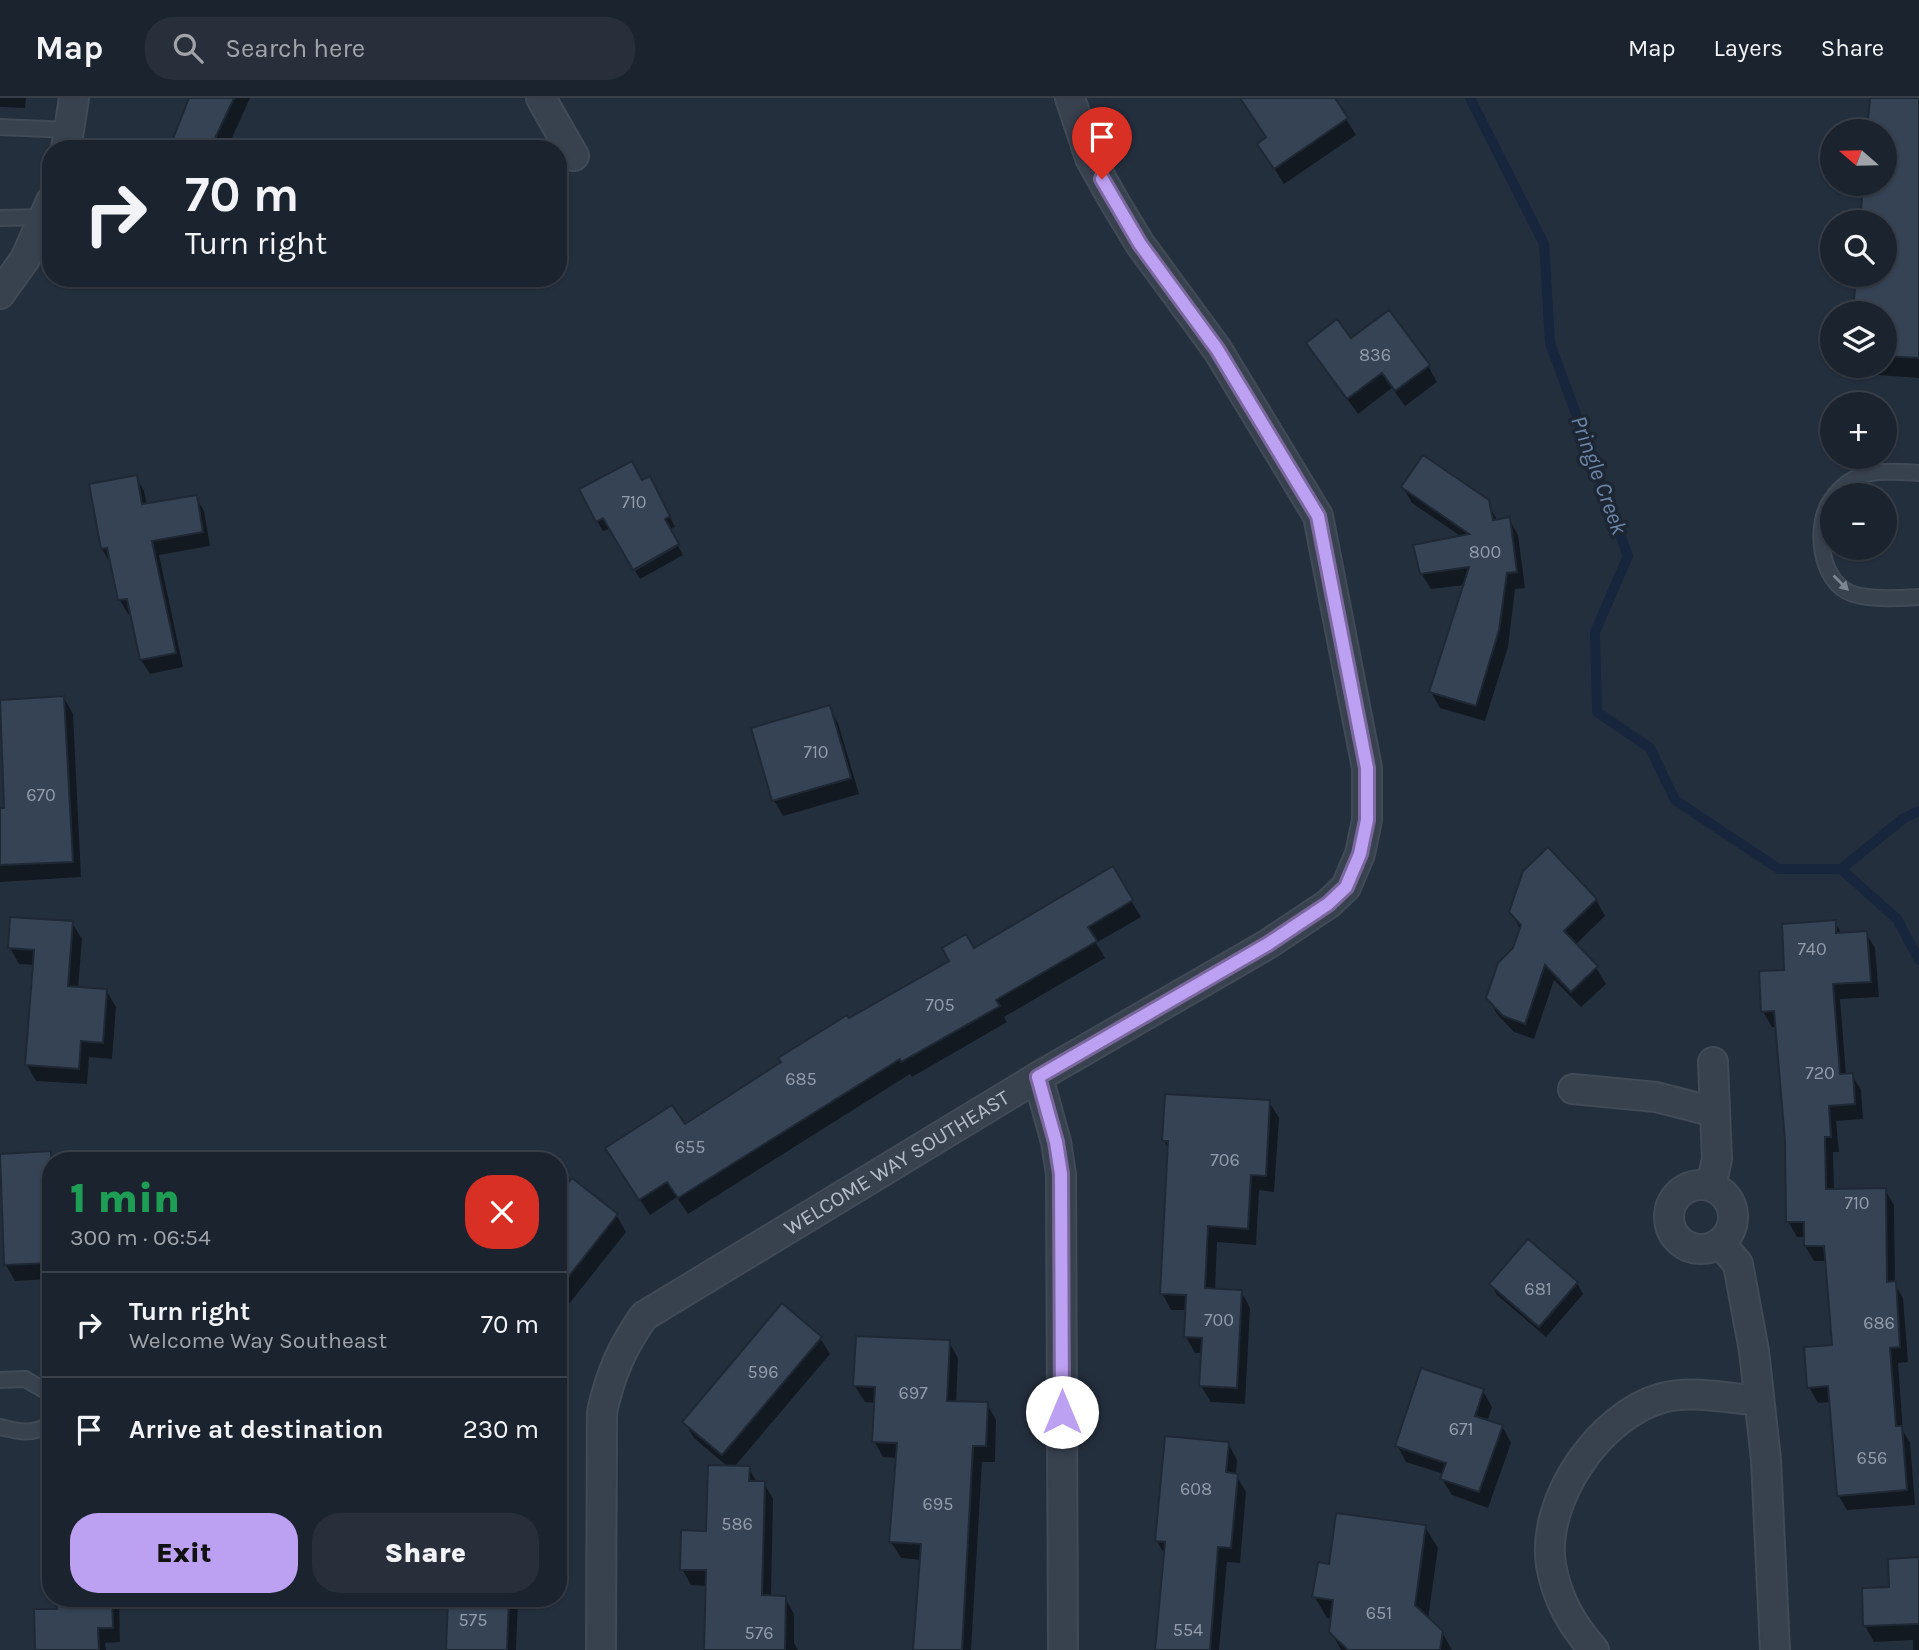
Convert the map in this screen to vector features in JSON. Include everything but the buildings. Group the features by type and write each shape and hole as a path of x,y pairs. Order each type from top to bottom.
{"street":[{"path":"68,139 74,98"},
{"path":"541,98 565,140"},
{"name":"WELCOME WAY SOUTHEAST","path":"601,1650 602,1412 609,1376 625,1343 644,1316 1038,1077 1268,944 1328,904 1346,887 1360,854 1367,820 1367,768 1318,516 1217,349 1140,244 1114,201 1090,158 1070,98"},
{"path":"567,144 574,156"},
{"path":"0,294 25,259 42,222"},
{"path":"1711,1186 1717,1159 1713,1062"},
{"path":"1038,1077 1056,1142 1061,1174 1063,1650"},
{"path":"1573,1089 1656,1097 1715,1112"},
{"path":"1689,1186 1711,1186 1727,1198 1734,1217 1727,1236 1720,1243 1710,1248 1689,1247 1679,1241 1669,1222 1673,1201 1689,1186"},
{"path":"1720,1243 1738,1264 1754,1351 1766,1460 1775,1650"},
{"path":"1594,1650 1563,1607 1551,1564 1551,1535 1559,1508 1570,1480 1591,1446 1611,1426 1639,1407 1664,1398 1686,1395 1759,1401"}],"lane":[{"path":"0,127 68,139"},
{"path":"0,218 42,210"},
{"path":"1845,483 1860,473 1919,473"},
{"path":"1824,560 1825,565 1840,584 1853,594 1919,597"},
{"path":"0,1380 25,1379 42,1389"},
{"path":"0,1427 24,1433 42,1430"}],"waterway":[{"name":"Pringle Creek","path":"1470,98 1544,244 1550,343 1628,556 1595,632 1597,712 1650,748 1675,800 1779,869 1841,869 1904,818 1919,811"},
{"path":"1841,869 1897,919 1919,960"}],"route":[{"path":"1062,1412 1061,1174 1056,1142 1038,1077 1268,944 1328,904 1346,887 1360,854 1367,820 1367,768 1318,516 1217,349 1140,244 1102,179"}]}
